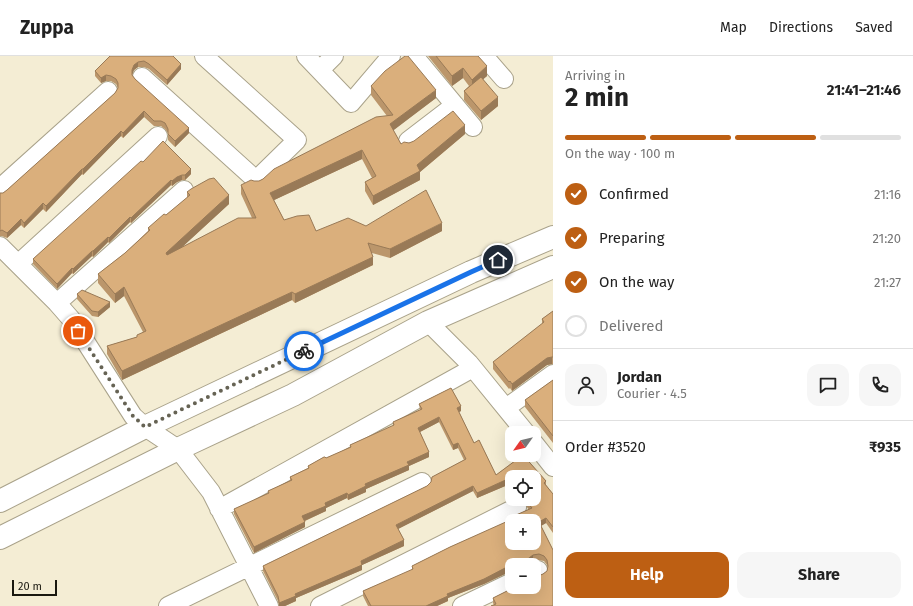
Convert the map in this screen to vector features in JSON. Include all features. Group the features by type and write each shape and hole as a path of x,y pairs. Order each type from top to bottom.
{"street":[{"path":"142,77 256,180 297,140 204,56"},
{"path":"306,56 351,103 391,56"},
{"path":"320,70 334,56"},
{"path":"414,56 473,127"},
{"path":"484,56 504,79"},
{"path":"0,188 108,91"},
{"path":"408,141 455,105"},
{"path":"18,264 158,136"},
{"path":"57,303 184,190"},
{"path":"0,501 145,427 464,275 553,237"},
{"path":"0,246 71,319 133,416 145,427 178,449 211,492 269,606"},
{"path":"0,538 178,449 293,395 428,322 553,267"},
{"path":"428,322 469,363 520,426"},
{"path":"219,509 473,368"},
{"path":"506,408 553,374"},
{"path":"541,452 553,467"},
{"path":"168,606 422,482"},
{"path":"320,606 517,507"},
{"path":"462,606 505,585"}],"building":[{"path":"110,56 173,56 181,64 167,80 144,61 138,62 134,65 132,75 189,128 175,141 168,134 168,129 165,123 161,121 154,121 144,111 123,133 121,131 46,206 43,203 24,223 21,219 7,233 2,230 0,231 0,193 7,190 115,93 118,88 116,79 106,75 101,78 95,71"},
{"path":"405,56 408,56 436,90 390,124 401,144 404,142 409,143 414,141 453,111 465,125 417,165 420,171 373,196 365,182 376,176 362,150 270,193 284,220 297,216 309,215 316,231 348,218 366,226 426,190 442,223 390,249 368,243 373,257 295,294 292,292 122,371 107,346 137,337 137,335 146,331 124,287 115,294 98,274 125,253 150,230 148,228 164,214 166,215 190,195 187,192 209,179 214,178 229,195 166,253 167,255 238,218 256,218 241,185 251,180 259,181 263,179 274,169 376,117 393,115 371,86 385,71"},
{"path":"436,56 478,56 487,66 472,80 463,68 452,76"},
{"path":"481,77 498,97 481,111 464,91"},
{"path":"163,141 191,169 185,175 177,177 172,181 171,180 109,238 108,237 73,269 72,268 57,284 33,259 141,161 143,162"},
{"path":"82,290 110,302 98,312 92,311 77,294"},
{"path":"553,311 553,357 547,358 512,384 493,362 544,322 542,319"},
{"path":"553,380 553,436 525,400"},
{"path":"451,388 461,406 457,408 474,443 479,440 496,475 514,462 529,462 536,470 505,470 505,480 477,493 473,486 396,525 404,540 361,561 362,565 295,594 296,596 279,603 278,596 263,566 427,486 431,482 432,477 466,459 458,443 453,445 439,417 418,428 429,452 407,462 409,465 365,484 366,486 348,495 347,493 325,503 326,506 302,516 305,522 254,547 234,509 269,493 268,491 292,480 290,477 309,468 308,466 324,457 326,458 351,447 350,445 394,425 393,422 422,409 419,404"},
{"path":"541,475 546,481 544,483 553,494 553,527 546,518 541,521 541,514 518,514 532,508 530,506 541,506"},
{"path":"505,522 505,550 541,550 541,526 553,550 553,606 491,606 496,604 493,598 505,592 505,594 541,594 541,575 547,571 548,566 547,560 544,556 539,554 533,555 529,558 505,558 505,568 484,579 447,594 448,596 426,606 371,606 363,591 413,569 412,566"}],"way so far":[{"path":"78,331 133,416 145,427 304,351"}],"route":[{"path":"304,351 498,260"}]}
